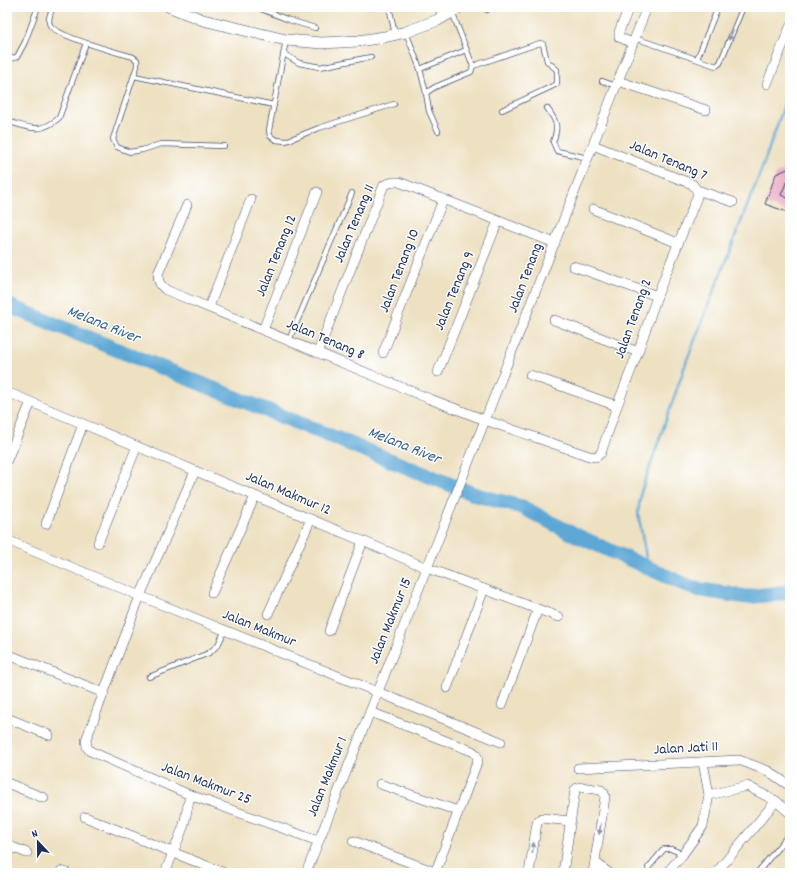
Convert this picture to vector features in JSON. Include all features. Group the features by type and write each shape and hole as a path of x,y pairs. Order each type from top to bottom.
{"street":[{"path":"171,7 203,20 286,40 322,43 384,38 438,20 455,10"},
{"path":"629,7 619,37 633,41"},
{"name":"Jalan Tenang","path":"429,564 647,7"},
{"path":"767,84 790,27"},
{"path":"617,84 706,110"},
{"name":"Jalan Tenang 7","path":"593,145 692,184 697,190 733,202"},
{"name":"Jalan Tenang 11","path":"318,352 384,185 399,182 554,243"},
{"name":"Jalan Tenang 2","path":"596,457 601,453 657,296 697,197 697,190"},
{"name":"Jalan Tenang 12","path":"263,330 317,192"},
{"path":"209,307 251,199"},
{"name":"Jalan Tenang 10","path":"383,353 443,200"},
{"name":"Jalan Tenang 8","path":"187,205 158,274 158,281 166,290 485,420 589,456 596,457"},
{"path":"593,209 678,243"},
{"name":"Jalan Tenang 9","path":"438,372 498,221"},
{"path":"573,266 657,296"},
{"path":"554,320 638,352"},
{"path":"530,375 617,406"},
{"name":"Jalan Makmur 12","path":"7,392 363,541 429,564 484,589 560,617"},
{"path":"7,460 31,402"},
{"path":"46,524 83,424"},
{"path":"98,543 137,446"},
{"path":"7,654 104,693 140,596 195,470"},
{"path":"212,593 255,496"},
{"path":"268,614 311,519"},
{"name":"Jalan Makmur","path":"7,540 140,596 501,742"},
{"path":"329,631 363,541"},
{"name":"Jalan Makmur 15","path":"377,692 429,564"},
{"path":"447,688 484,589"},
{"path":"502,705 538,609"},
{"name":"Jalan Makmur 1","path":"306,873 377,692"},
{"name":"Jalan Makmur 25","path":"104,693 86,740 87,747 90,751 190,795 318,841"},
{"path":"353,841 435,872 478,760 476,754 472,751 370,712"},
{"path":"7,718 49,735"},
{"name":"Jalan Jati 11","path":"578,768 739,760 768,771 790,786"},
{"path":"667,873 703,826 709,794 703,762"},
{"path":"7,783 44,798"},
{"path":"380,784 458,811"},
{"path":"709,794 747,786 776,801 790,813"},
{"path":"562,873 574,790 581,787 601,790 605,796 593,873"},
{"path":"165,873 184,825 190,795"},
{"path":"716,873 776,801"},
{"path":"85,817 224,873"},
{"path":"529,873 537,823 539,820 542,818 570,821"},
{"path":"7,845 27,854"},
{"path":"595,862 609,873"}],"lane":[{"path":"7,58 17,57 25,42 38,7"},
{"path":"53,7 49,18 50,25 55,30 86,43 133,57 137,60 134,76 113,139 117,147 130,152 161,144 224,146"},
{"path":"256,7 315,28"},
{"path":"391,7 390,11 400,33 420,69 430,111 438,131"},
{"path":"438,20 440,7"},
{"path":"697,59 718,7"},
{"path":"633,41 697,59 716,66 720,63 743,7"},
{"path":"426,93 435,87 472,72 473,66 466,50 455,10"},
{"path":"286,40 269,130 270,136 276,140 286,141 319,128 394,104"},
{"path":"7,122 38,129 59,118 86,43"},
{"path":"473,66 540,43 543,44 547,61 557,70 558,84 502,110"},
{"path":"420,69 466,50"},
{"path":"284,54 299,63 320,67 371,57"},
{"path":"134,76 274,105"},
{"path":"602,81 617,84"},
{"path":"547,108 556,121 557,132 553,142 557,151 588,158"},
{"path":"289,340 352,193"},
{"path":"149,677 209,653 218,645 225,630"},
{"path":"757,873 790,834"},
{"path":"650,873 648,868 664,849 671,849 683,854"}],"building":[{"path":"790,168 790,181 786,183 781,195 790,199 790,213 765,204 776,174"}],"waterway":[{"path":"648,568 638,513 641,492 687,360 762,168 790,89"},
{"name":"Melana River","path":"7,305 476,495 522,507 569,532 695,589 747,597 790,592"}]}
